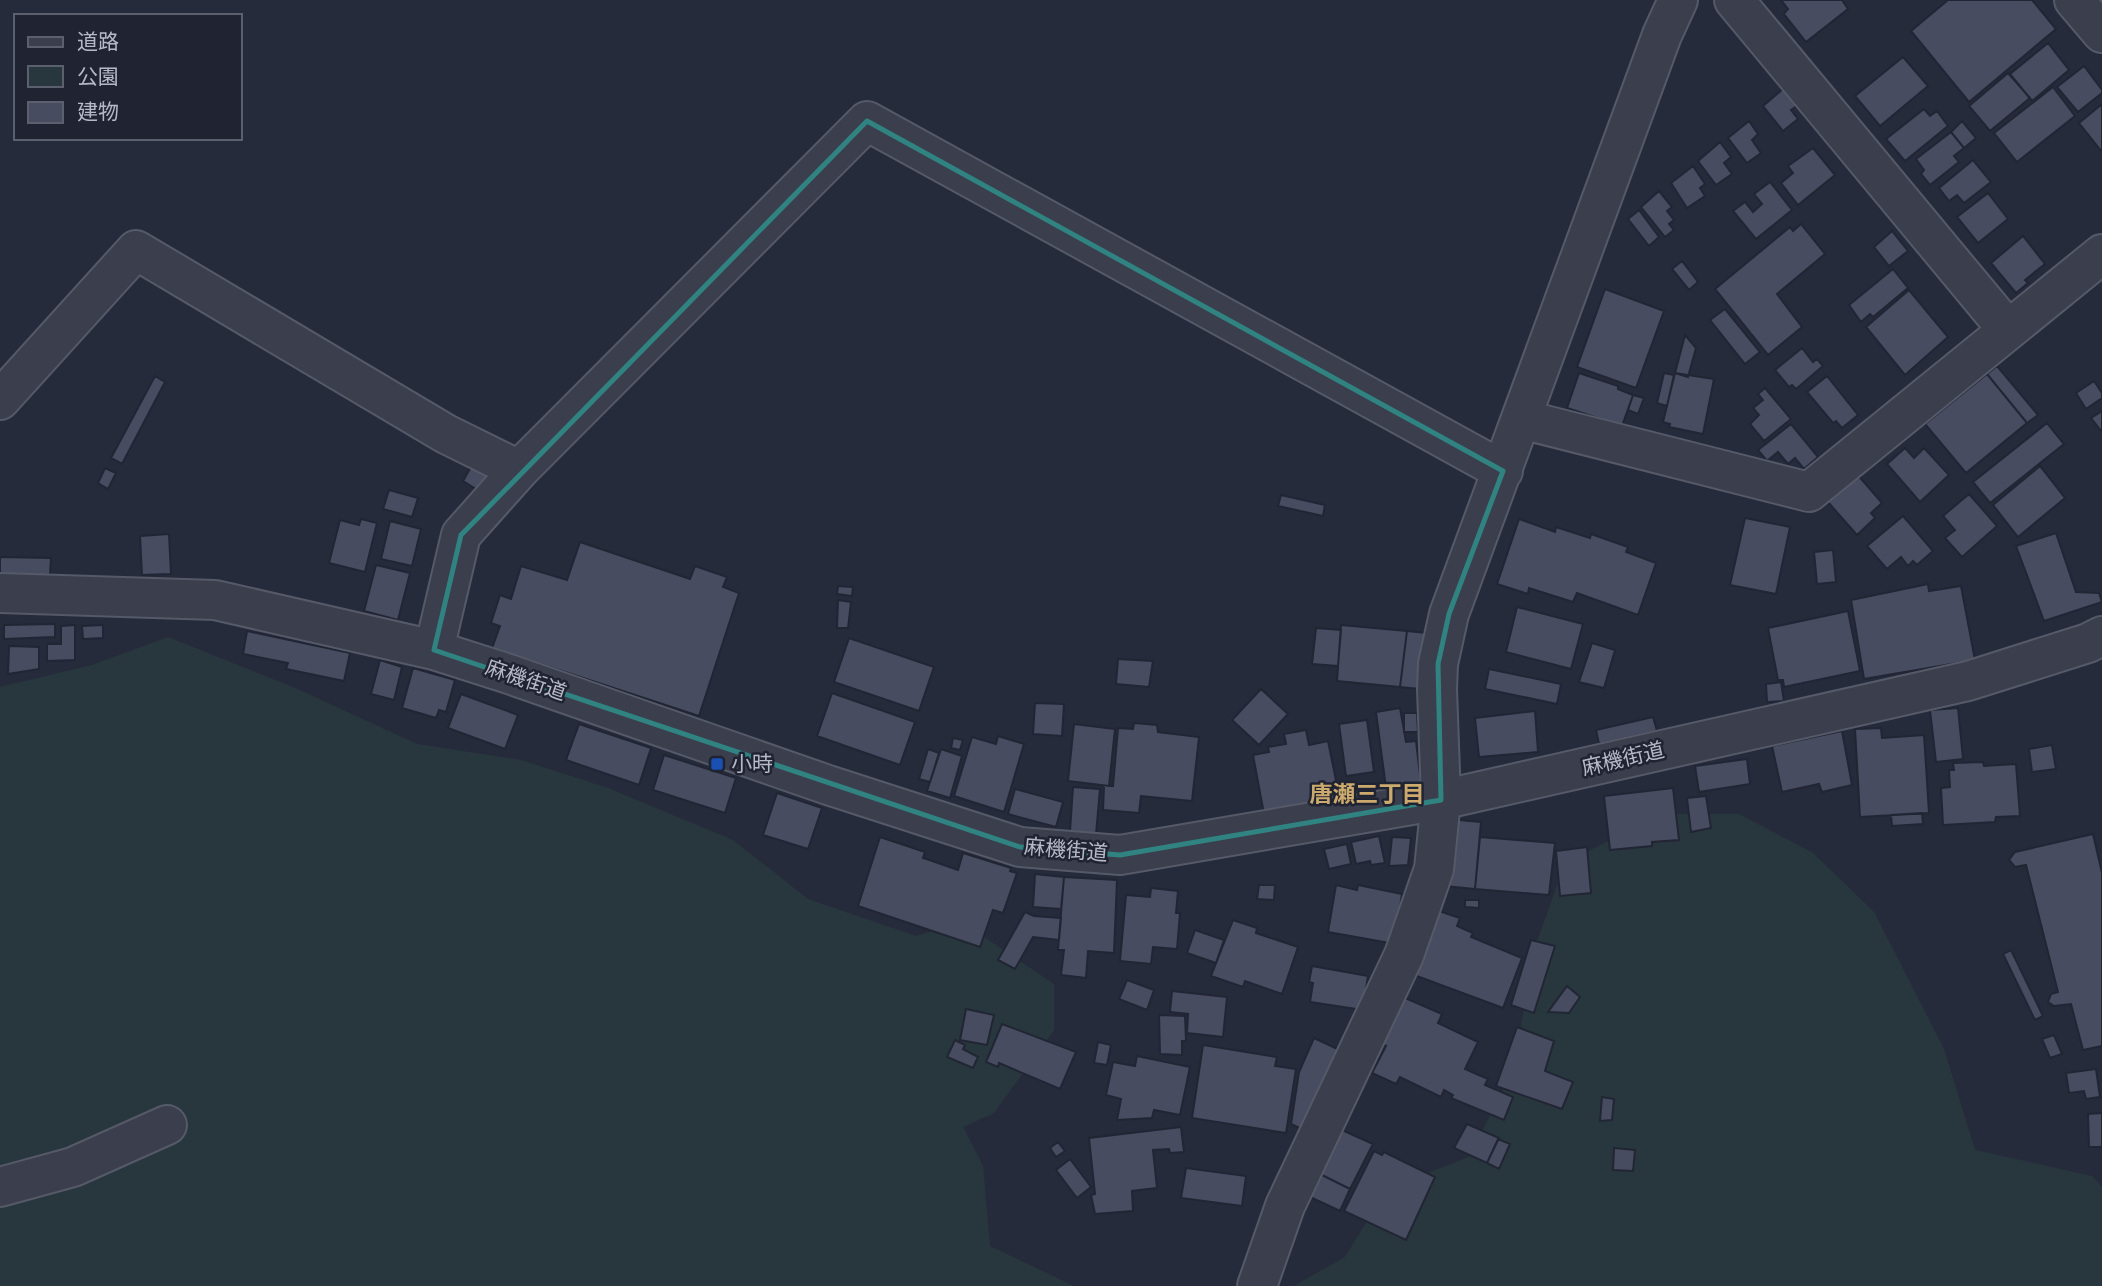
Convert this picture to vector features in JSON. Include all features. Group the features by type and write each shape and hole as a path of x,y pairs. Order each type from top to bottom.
{"street":[{"path":"1257,1286 1285,1206 1404,955 1434,869 1441,800 1438,664 1449,614 1662,35 1678,0"},
{"path":"1734,0 2008,330"},
{"path":"2074,0 2102,33"},
{"path":"435,650 461,535 519,470 867,121 1503,471"},
{"path":"0,400 136,250 446,433 519,470"},
{"path":"1521,419 1810,492 2102,254"},
{"name":"麻機街道","path":"0,593 215,600 435,650 828,785 1020,847 1120,855 1441,800 1968,681 2088,643 2102,636"},
{"path":"0,1187 74,1167 167,1125"}],"highlighted area":[{"path":"867,121 1503,471 1449,614 1438,664 1441,800 1120,855 1020,847 434,650 461,535"}],"green space":[{"path":"168,637 293,687 417,744 521,760 608,788 733,840 808,899 916,936 962,922 1054,984 1054,1030 994,1113 963,1127 983,1166 990,1246 1074,1286 0,1286 0,687 92,665"},
{"path":"1662,814 1739,814 1813,853 1874,912 1944,1049 1975,1150 2092,1176 2102,1187 2102,1286 1294,1286 1345,1257 1387,1189 1469,1157 1513,1071 1535,947 1565,863"}],"building":[{"path":"1781,0 1842,0 1848,9 1806,42 1784,14 1788,9"},
{"path":"1948,0 2032,0 2056,29 1969,102 1911,31"},
{"path":"2048,43 2069,70 2032,101 2010,74"},
{"path":"1903,57 1928,86 1880,126 1855,96"},
{"path":"2084,66 2102,93 2078,112 2057,87"},
{"path":"2008,73 2030,98 1990,131 1969,106"},
{"path":"2053,87 2075,116 2017,162 1994,133"},
{"path":"1784,88 1798,105 1791,110 1798,119 1783,131 1763,106"},
{"path":"2102,104 2102,152 2079,123"},
{"path":"1924,109 1930,116 1937,111 1948,126 1905,161 1886,139"},
{"path":"1749,121 1758,134 1752,140 1761,153 1747,163 1728,138"},
{"path":"1962,121 1976,138 1964,148 1951,132"},
{"path":"1951,132 1964,148 1954,156 1959,162 1930,185 1921,174 1924,170 1916,159"},
{"path":"1720,142 1731,157 1724,163 1732,174 1716,185 1698,161"},
{"path":"1813,148 1835,175 1798,205 1781,183 1793,173 1788,166"},
{"path":"1973,160 1991,182 1964,203 1957,195 1949,201 1939,188"},
{"path":"1693,166 1705,184 1700,188 1705,196 1687,208 1671,183"},
{"path":"1770,182 1792,210 1756,239 1733,211 1745,202 1753,212 1762,204 1754,194"},
{"path":"1659,191 1672,207 1667,211 1674,220 1669,224 1674,230 1665,237 1641,207"},
{"path":"1988,193 2008,219 1978,243 1957,217"},
{"path":"1639,210 1659,237 1649,246 1628,219"},
{"path":"1801,224 1825,254 1777,294 1802,327 1768,355 1715,289 1790,227 1793,231"},
{"path":"1892,231 1908,251 1889,266 1874,247"},
{"path":"2023,236 2045,264 2025,280 2028,283 2016,293 1991,263"},
{"path":"1682,261 1698,282 1689,290 1672,269"},
{"path":"1893,269 1908,288 1873,317 1870,314 1861,322 1849,305"},
{"path":"1605,289 1664,311 1636,388 1577,367"},
{"path":"1909,290 1948,337 1905,375 1866,327"},
{"path":"1725,309 1760,352 1745,364 1710,320"},
{"path":"1685,335 1696,348 1688,377 1675,373"},
{"path":"1802,348 1813,362 1817,359 1823,366 1796,389 1792,385 1789,387 1775,370"},
{"path":"1997,366 2038,415 2027,423 1987,374"},
{"path":"1579,373 1618,386 1618,389 1633,395 1622,426 1567,408"},
{"path":"1664,373 1674,375 1667,406 1657,403"},
{"path":"1675,373 1714,379 1703,434 1669,427 1670,424 1663,422"},
{"path":"1987,374 2027,423 1966,473 1925,424"},
{"path":"155,376 165,382 122,464 111,458"},
{"path":"1827,376 1858,415 1842,428 1836,421 1833,423 1807,392"},
{"path":"2094,381 2102,393 2102,398 2086,409 2076,393"},
{"path":"1765,388 1791,419 1764,441 1750,424 1759,415 1753,408 1763,400 1758,394"},
{"path":"1633,395 1644,398 1638,414 1628,410"},
{"path":"2102,411 2102,432 2091,418"},
{"path":"2047,423 2064,444 1990,503 1973,482"},
{"path":"1791,424 1818,457 1804,469 1795,458 1788,464 1778,452 1767,461 1758,450"},
{"path":"1905,448 1914,458 1924,448 1949,475 1920,502 1887,464"},
{"path":"472,465 494,477 484,494 463,481"},
{"path":"2040,466 2065,498 2018,537 1993,505"},
{"path":"105,468 116,473 108,489 98,483"},
{"path":"1857,474 1882,503 1871,513 1875,518 1857,535 1827,501"},
{"path":"389,490 418,498 412,517 383,509"},
{"path":"1969,494 1997,526 1962,557 1945,538 1955,530 1943,516"},
{"path":"1281,495 1325,505 1323,516 1278,506"},
{"path":"1903,516 1933,551 1917,565 1913,561 1908,566 1901,557 1887,569 1867,546"},
{"path":"1745,518 1790,527 1776,594 1730,585"},
{"path":"361,519 377,523 365,572 329,563 340,520 359,525"},
{"path":"1519,519 1555,532 1556,527 1590,538 1591,534 1628,547 1626,552 1656,563 1638,615 1577,593 1573,602 1529,588 1528,594 1497,584"},
{"path":"390,521 421,529 412,566 381,559"},
{"path":"2056,533 2076,592 2099,593 2102,602 2044,621 2016,546"},
{"path":"169,534 171,574 142,575 140,536"},
{"path":"580,542 690,579 695,566 727,577 723,587 739,593 699,716 492,648 500,626 491,623 500,595 511,599 521,566 567,580"},
{"path":"1833,550 1836,582 1817,584 1814,552"},
{"path":"0,557 51,558 50,575 0,575"},
{"path":"376,565 410,573 398,620 364,611"},
{"path":"1928,584 1929,591 1961,586 1975,660 1864,679 1851,600"},
{"path":"838,586 853,587 852,596 837,594"},
{"path":"838,600 851,602 848,628 837,628"},
{"path":"1517,607 1583,624 1571,669 1506,652"},
{"path":"1848,611 1860,671 1784,687 1783,680 1778,680 1768,628"},
{"path":"55,624 55,637 4,639 4,625"},
{"path":"75,625 75,660 47,661 47,644 61,644 61,626"},
{"path":"103,625 103,638 83,639 82,626"},
{"path":"1341,625 1407,631 1400,687 1337,681"},
{"path":"1316,628 1341,630 1338,666 1312,664"},
{"path":"247,631 350,653 344,681 286,669 288,663 243,654"},
{"path":"1407,631 1427,633 1420,689 1400,687"},
{"path":"849,638 934,667 919,711 834,682"},
{"path":"1592,643 1615,650 1604,688 1579,682"},
{"path":"9,646 39,647 39,669 8,674"},
{"path":"1118,659 1153,661 1149,687 1116,684"},
{"path":"380,660 402,667 394,700 371,694"},
{"path":"413,668 455,680 446,712 439,710 436,718 402,708"},
{"path":"1489,669 1561,684 1557,704 1485,689"},
{"path":"1781,682 1784,701 1767,702 1766,684"},
{"path":"1261,689 1288,714 1259,745 1232,720"},
{"path":"832,693 915,722 900,765 817,736"},
{"path":"461,694 518,715 505,749 448,728"},
{"path":"1035,703 1064,704 1062,736 1033,734"},
{"path":"1400,708 1406,742 1416,741 1421,784 1386,788 1376,712"},
{"path":"1958,708 1963,759 1936,762 1930,710"},
{"path":"1535,711 1538,752 1479,757 1475,718"},
{"path":"1404,713 1417,713 1418,732 1404,732"},
{"path":"1653,717 1657,731 1599,744 1596,730"},
{"path":"1367,720 1374,772 1346,776 1339,724"},
{"path":"1134,723 1157,725 1158,732 1199,737 1192,801 1141,796 1139,813 1103,810 1104,786 1113,786 1118,728 1133,729"},
{"path":"579,724 651,748 639,785 566,760"},
{"path":"1074,724 1115,729 1109,786 1068,781"},
{"path":"1881,728 1882,738 1924,735 1929,813 1860,817 1855,729"},
{"path":"1306,730 1309,745 1328,741 1340,800 1264,814 1253,755 1269,752 1268,747 1286,744 1284,734"},
{"path":"1842,731 1852,785 1822,792 1819,784 1782,792 1772,746"},
{"path":"998,736 1024,744 1004,812 954,796 972,737 996,744"},
{"path":"953,738 963,740 960,750 951,748"},
{"path":"2052,745 2056,769 2032,772 2029,749"},
{"path":"928,749 939,753 930,782 919,779"},
{"path":"941,749 962,756 950,798 927,791"},
{"path":"664,755 736,778 725,813 653,790"},
{"path":"1747,759 1750,784 1699,792 1695,766"},
{"path":"1983,762 1984,766 2016,764 2020,816 1996,817 1995,822 1943,825 1941,788 1950,787 1949,770 1954,770 1953,763"},
{"path":"1073,787 1100,789 1096,834 1070,831"},
{"path":"1673,788 1679,840 1610,850 1604,796"},
{"path":"1015,789 1063,802 1056,827 1008,814"},
{"path":"777,793 822,808 808,849 763,835"},
{"path":"1706,796 1711,828 1691,832 1687,798"},
{"path":"1922,813 1923,824 1892,826 1891,815"},
{"path":"1448,819 1481,822 1475,889 1444,886"},
{"path":"2093,834 2102,873 2102,1046 2083,1050 2071,1004 2054,1006 2048,1002 2051,994 2058,992 2026,865 2015,867 2009,860 2015,852"},
{"path":"1379,836 1385,863 1371,865 1370,861 1356,864 1351,842"},
{"path":"880,837 925,852 923,858 958,870 963,853 1011,868 1010,871 1017,873 1003,913 993,910 980,947 858,906"},
{"path":"1392,837 1411,838 1408,865 1389,866"},
{"path":"1480,837 1555,843 1549,895 1475,889"},
{"path":"1347,844 1351,864 1329,869 1324,849"},
{"path":"1587,847 1591,893 1560,896 1556,851"},
{"path":"1035,874 1064,877 1061,909 1033,907"},
{"path":"1064,877 1117,880 1114,953 1088,951 1086,978 1061,975 1064,950 1058,950"},
{"path":"1259,885 1275,885 1274,900 1257,899"},
{"path":"1336,885 1357,890 1358,885 1402,894 1395,944 1328,932"},
{"path":"1151,888 1178,891 1176,913 1180,913 1177,949 1153,947 1151,964 1120,961 1126,895 1150,897"},
{"path":"1465,900 1479,900 1479,908 1465,907"},
{"path":"1439,911 1460,918 1457,926 1473,933 1471,937 1522,958 1503,1008 1414,975"},
{"path":"1025,912 1034,916 1061,918 1059,940 1033,937 1015,969 998,960"},
{"path":"1233,920 1257,928 1256,933 1298,947 1282,994 1245,981 1243,987 1211,976"},
{"path":"1195,930 1224,940 1216,963 1187,953"},
{"path":"1531,940 1555,946 1534,1013 1511,1005"},
{"path":"2011,950 2043,1016 2035,1020 2003,954"},
{"path":"1312,966 1368,976 1363,1010 1310,1002 1313,983 1309,982"},
{"path":"1127,980 1154,990 1147,1010 1119,999"},
{"path":"1567,986 1580,997 1569,1013 1548,1012"},
{"path":"1172,991 1227,997 1223,1037 1187,1033 1188,1014 1170,1012"},
{"path":"1403,997 1442,1014 1438,1023 1478,1042 1465,1069 1488,1079 1485,1085 1513,1097 1504,1120 1451,1098 1453,1095 1444,1090 1441,1097 1400,1077 1396,1084 1372,1073 1386,1046 1380,1043"},
{"path":"966,1009 994,1015 987,1045 960,1040"},
{"path":"1159,1015 1185,1016 1186,1041 1182,1041 1182,1055 1160,1054"},
{"path":"1002,1024 1076,1052 1060,1089 999,1063 998,1067 986,1062"},
{"path":"1517,1027 1554,1041 1545,1071 1573,1082 1562,1109 1496,1086"},
{"path":"2054,1035 2062,1054 2050,1058 2042,1039"},
{"path":"1314,1038 1346,1053 1310,1133 1291,1124 1299,1072"},
{"path":"955,1040 965,1045 963,1049 978,1057 973,1068 947,1057"},
{"path":"1098,1042 1111,1045 1107,1065 1094,1063"},
{"path":"1203,1045 1277,1057 1275,1066 1296,1069 1286,1133 1192,1118"},
{"path":"1137,1056 1190,1067 1180,1115 1154,1110 1152,1118 1117,1120 1121,1099 1106,1095 1113,1062 1135,1066"},
{"path":"2096,1069 2100,1097 2086,1099 2084,1091 2069,1093 2066,1073"},
{"path":"1602,1097 1614,1099 1612,1120 1600,1121"},
{"path":"2102,1113 2102,1147 2089,1147 2088,1114"},
{"path":"1467,1124 1499,1138 1487,1163 1454,1148"},
{"path":"1181,1127 1184,1152 1153,1150 1157,1188 1132,1191 1133,1211 1095,1214 1091,1195 1095,1194 1089,1138"},
{"path":"1342,1130 1373,1144 1350,1189 1320,1174"},
{"path":"1498,1139 1510,1144 1499,1169 1487,1163"},
{"path":"1058,1142 1065,1151 1056,1157 1050,1148"},
{"path":"1614,1148 1635,1150 1633,1171 1613,1170"},
{"path":"1374,1151 1382,1155 1384,1152 1435,1177 1406,1240 1344,1211"},
{"path":"1070,1159 1091,1187 1077,1198 1056,1170"},
{"path":"1186,1168 1246,1176 1242,1206 1181,1198"},
{"path":"1320,1174 1350,1189 1340,1211 1308,1196"}],"place":[{"name":"小時","path":"717,764"}],"district":[{"name":"唐瀬三丁目","path":"1367,794"}]}
